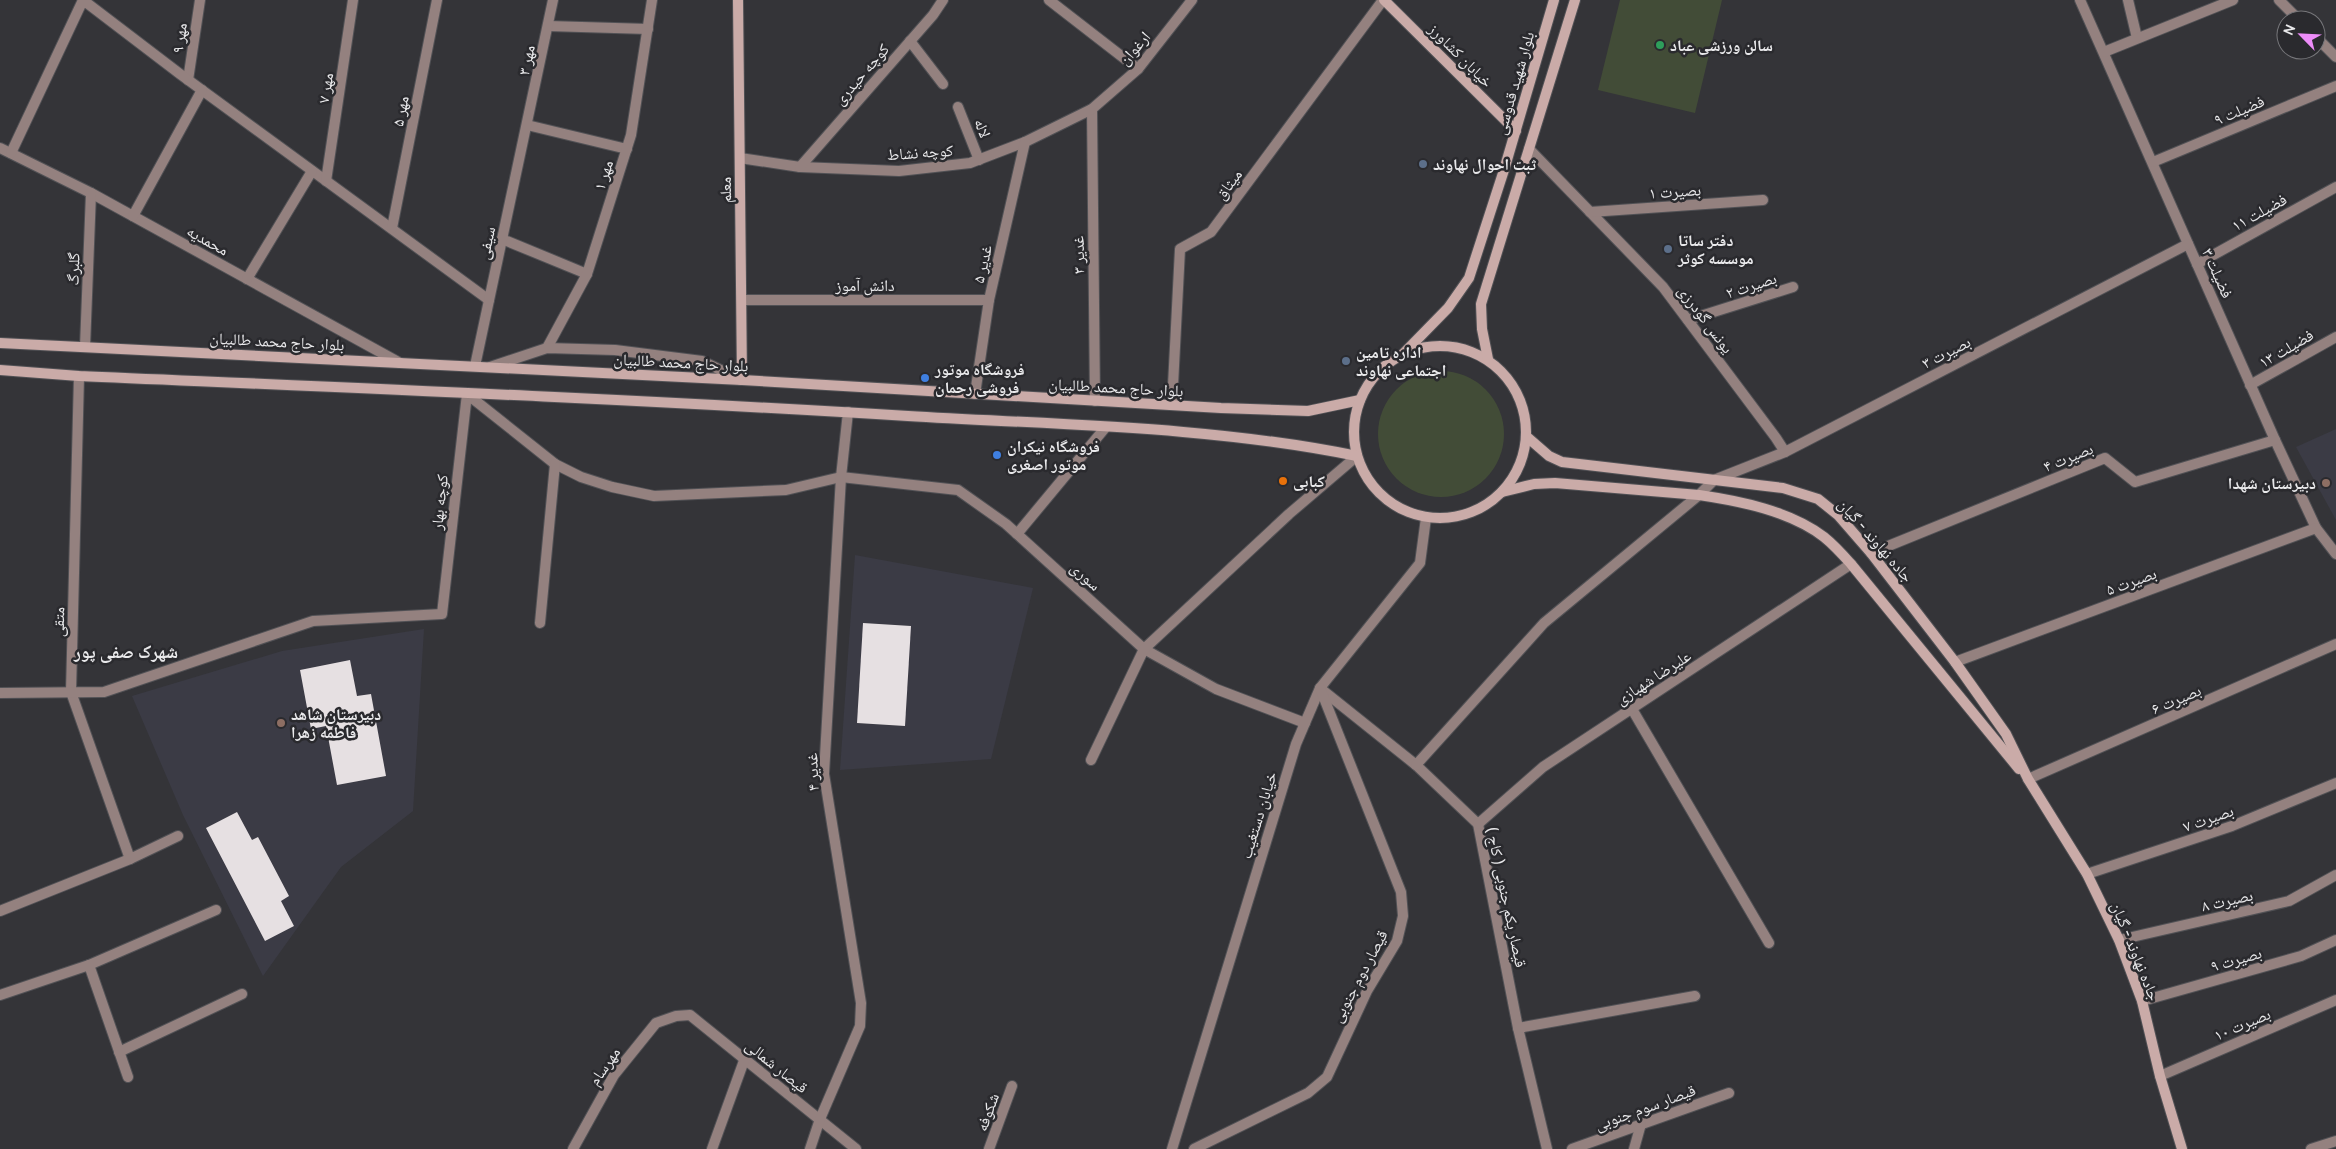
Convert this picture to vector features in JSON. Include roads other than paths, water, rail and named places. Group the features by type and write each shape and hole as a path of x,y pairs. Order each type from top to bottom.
{"main road":[{"name":"معلم","path":"738,0 742,380"},
{"name":"خیابان کشاورز","path":"1384,0 1516,131"},
{"name":"بلوار شهید قدوسی","path":"1402,354 1448,308 1469,278 1516,131 1554,0"},
{"name":"بلوار شهید قدوسی","path":"1488,359 1482,329 1481,304 1575,0"},
{"name":"بلوار حاج محمد طالبیان","path":"0,343 742,380 1172,406 1308,411 1360,400"},
{"path":"1431,346 1461,348 1488,359 1506,375 1519,396 1526,419 1527,444 1520,467 1502,492 1491,503 1471,514 1449,519 1426,518 1403,511 1382,497 1367,478 1357,456 1354,438 1355,418 1360,400 1375,376 1402,354 1431,346"},
{"path":"0,370 79,376 848,412 1225,435 1304,445 1357,456"},
{"name":"جاده نهاوند - گیان","path":"1526,436 1549,456 1562,462 1783,488 1818,499 1838,515 1871,554 1955,662 2006,734 2028,779 2087,874 2119,940 2142,1001 2160,1076 2182,1149"},
{"name":"جاده نهاوند - گیان","path":"1502,492 1534,484 1555,483 1699,495 1772,512 1803,524 1824,537 1852,564 1996,743 2028,779"}],"street":[{"path":"11,152 83,0 188,80 489,300"},
{"name":"مهر ۹","path":"188,80 200,0"},
{"name":"مهر ۷","path":"326,180 354,0"},
{"name":"مهر ۵","path":"392,228 438,0"},
{"name":"مهر ۳","path":"527,125 553,0"},
{"name":"مهر ۱","path":"547,348 587,274 627,149 631,135 652,0"},
{"name":"کوچه حیدری","path":"800,167 910,41 943,0"},
{"name":"ارغوان","path":"1092,109 1138,69 1192,0"},
{"name":"میثاق","path":"1172,406 1180,249 1211,232 1384,0"},
{"name":"فضیلت ۳","path":"2080,0 2275,440 2316,528 2336,554"},
{"path":"2128,0 2137,38"},
{"path":"2104,52 2233,0"},
{"path":"2279,0 2289,10"},
{"path":"1053,1 1138,69"},
{"path":"548,26 648,29"},
{"path":"910,41 943,84"},
{"path":"2326,47 2336,57"},
{"name":"فضیلت ۹","path":"2153,162 2336,86"},
{"path":"133,216 202,90"},
{"name":"لاله","path":"958,107 978,160"},
{"name":"کوچه نشاط","path":"740,158 800,167 899,171 970,163 1025,142 1092,109"},
{"name":"غدیر ۳","path":"1092,109 1095,401"},
{"path":"527,125 627,149"},
{"name":"سیفی","path":"475,366 527,125"},
{"name":"غدیر ۵","path":"975,394 989,300 1025,142"},
{"name":"محمدیه","path":"0,148 91,193 400,363"},
{"name":"یونس گودرزی","path":"1530,149 1663,287 1785,452"},
{"path":"247,279 312,170"},
{"name":"فضیلت ۱۱","path":"2197,264 2336,187"},
{"name":"گلبرگ","path":"85,347 91,193"},
{"name":"بصیرت ۱","path":"1590,212 1763,200"},
{"path":"502,239 587,274"},
{"name":"بصیرت ۳","path":"1714,480 1785,452 2188,244"},
{"name":"بصیرت ۲","path":"1688,320 1793,287"},
{"name":"دانش آموز","path":"742,300 989,300"},
{"name":"فضیلت ۱۳","path":"2250,385 2336,337"},
{"path":"490,367 547,348 615,350 702,362 742,380"},
{"name":"متقی","path":"79,376 71,692 130,859"},
{"name":"سوری","path":"467,394 555,464 581,477 612,487 654,496 786,490 841,477 958,490 1017,534 1144,649 1216,689 1305,723"},
{"name":"کوچه بهار","path":"71,692 104,692 314,621 442,614 467,394"},
{"name":"غدیر ۴","path":"810,1149 820,1119 860,1026 861,1003 824,774 841,477 848,412"},
{"path":"1017,534 1105,428"},
{"name":"بصیرت ۴","path":"1871,554 2105,458 2135,482 2275,440"},
{"path":"1091,760 1144,649 1289,514 1357,456"},
{"path":"540,623 555,464"},
{"path":"1416,765 1544,623 1699,495 1714,480"},
{"name":"خیابان دستغیب","path":"1172,1149 1296,744 1320,688 1420,563 1426,518"},
{"name":"بصیرت ۵","path":"1955,662 2316,528"},
{"name":"علیرضا شهبازی","path":"1478,824 1543,767 1852,564"},
{"name":"بصیرت ۶","path":"2028,779 2336,644"},
{"name":"قیصار یکم جنوبی ( کاج )","path":"1320,688 1416,765 1478,824 1518,1028 1547,1149"},
{"name":"قیصار دوم جنوبی","path":"1194,1149 1308,1093 1327,1077 1367,991 1397,941 1403,916 1401,892 1320,688"},
{"path":"0,693 71,692"},
{"path":"1632,709 1769,943"},
{"name":"بصیرت ۷","path":"2087,874 2232,826 2336,783"},
{"path":"0,911 130,859 178,836"},
{"name":"بصیرت ۸","path":"2119,940 2289,901 2336,875"},
{"path":"0,996 89,965 216,910"},
{"name":"بصیرت ۹","path":"2142,1001 2302,956 2336,940"},
{"path":"89,965 128,1077"},
{"path":"120,1052 242,994"},
{"path":"1518,1028 1695,996"},
{"name":"بصیرت ۱۰","path":"2160,1076 2336,1000"},
{"name":"قیصار شمالی","path":"676,1016 690,1015 856,1149"},
{"name":"مهرسام","path":"573,1149 614,1074 656,1023 676,1016"},
{"path":"712,1149 745,1058"},
{"name":"شکوفه","path":"989,1149 1012,1086"},
{"name":"قیصار سوم جنوبی","path":"1572,1149 1729,1093"},
{"path":"1634,1149 1641,1124"},
{"path":"2311,1149 2336,1141"}],"place":[{"name":"سالن ورزشی عباد","path":"1660,45"},
{"name":"ثبت احوال نهاوند","path":"1423,164"},
{"name":"دفتر ساتا موسسه کوثر","path":"1668,249"},
{"name":"اداره تامین اجتماعی نهاوند","path":"1346,361"},
{"name":"فروشگاه موتور فروشی رحمان","path":"925,378"},
{"name":"فروشگاه نیکران موتور اصغری","path":"997,455"},
{"name":"کبابی","path":"1283,481"},
{"name":"دبیرستان شهدا","path":"2326,483"},
{"name":"دبیرستان شاهد فاطمه زهرا","path":"281,723"}],"district":[{"name":"شهرک صفی پور","path":"126,652"}]}
